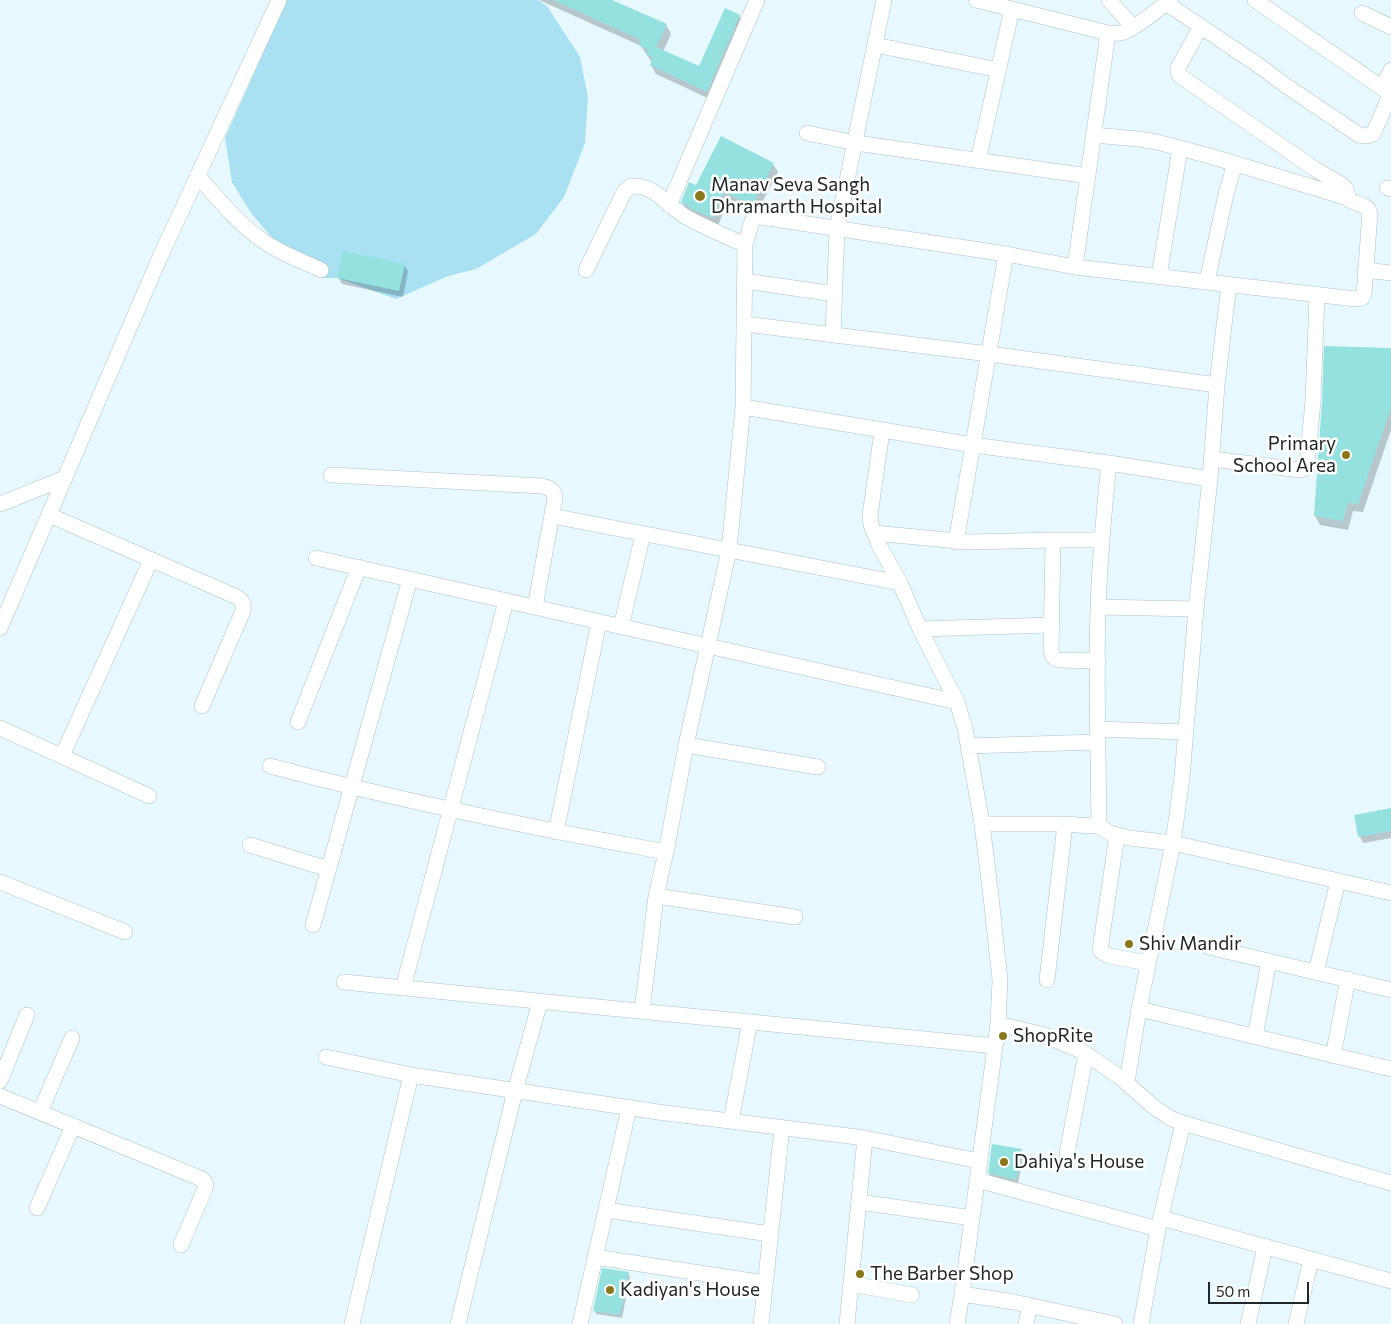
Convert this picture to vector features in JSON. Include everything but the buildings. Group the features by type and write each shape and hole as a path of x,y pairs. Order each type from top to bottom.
{"street":[{"path":"0,628 160,257 279,0"},
{"path":"669,205 757,0"},
{"path":"833,335 838,229 884,0"},
{"path":"976,0 1108,33 1123,33 1168,1 1285,85 1359,135 1368,136 1373,134 1389,93 1255,0"},
{"path":"1109,0 1133,27"},
{"path":"978,160 1012,9"},
{"path":"1362,13 1391,27"},
{"path":"1201,26 1178,68 1180,76 1315,169 1342,185 1346,189 1348,198"},
{"path":"1075,267 1108,33"},
{"path":"875,45 998,70"},
{"path":"1382,88 1391,70"},
{"path":"806,132 856,143 1088,176"},
{"path":"642,1012 656,896 686,745 729,550 744,407 745,245 752,221 757,216 1006,254 1075,267 1317,295 1362,298 1364,294 1370,213 1366,207 1348,198 1148,140 1093,134"},
{"path":"1159,276 1180,149"},
{"path":"1207,282 1227,190 1235,164"},
{"path":"198,176 232,215 248,230 284,253 321,270"},
{"path":"586,270 627,188 631,186 642,186 658,194 687,218 745,245"},
{"path":"956,542 1006,254"},
{"path":"1366,270 1391,273"},
{"path":"745,282 834,294"},
{"path":"1127,1082 1148,963 1173,843 1182,777 1196,609 1229,284"},
{"path":"1212,459 1301,470 1307,465 1314,401 1317,295"},
{"path":"745,324 1218,385"},
{"path":"744,407 882,431 1210,479"},
{"path":"882,431 870,514 871,525 879,545 900,583 920,629 957,702 969,746 982,824 1000,980 998,1024 962,1294 956,1324"},
{"path":"1097,825 1099,820 1097,735 1098,607 1109,463"},
{"path":"331,475 542,486 549,488 556,498 535,607"},
{"path":"0,504 65,478"},
{"path":"49,516 237,597 242,601 243,611 202,706"},
{"path":"552,516 900,583"},
{"path":"874,533 956,542 1102,540"},
{"path":"621,626 643,534"},
{"path":"1053,540 1051,650 1054,658 1059,660 1098,662"},
{"path":"316,558 957,702"},
{"path":"62,756 151,560"},
{"path":"298,722 359,567"},
{"path":"313,925 410,579"},
{"path":"403,988 506,600"},
{"path":"1098,607 1196,609"},
{"path":"556,832 599,622"},
{"path":"920,629 1051,625"},
{"path":"0,728 149,796"},
{"path":"969,746 1097,735 1185,732"},
{"path":"686,745 818,767"},
{"path":"270,766 351,787 450,809 556,832 666,852"},
{"path":"982,824 1097,825 1106,831 1138,840 1173,843 1391,894"},
{"path":"1047,980 1065,824"},
{"path":"1117,835 1100,950 1109,956 1148,963"},
{"path":"250,845 328,869"},
{"path":"1316,972 1338,881"},
{"path":"0,882 125,932"},
{"path":"656,896 795,916"},
{"path":"1209,946 1391,990"},
{"path":"1255,1037 1269,961"},
{"path":"1333,1056 1348,979"},
{"path":"344,982 995,1046"},
{"path":"458,1324 540,1002"},
{"path":"1139,1010 1391,1069"},
{"path":"0,1081 27,1015"},
{"path":"731,1121 750,1022"},
{"path":"998,1024 1042,1034 1086,1054 1127,1082 1155,1108 1172,1119 1391,1183"},
{"path":"40,1112 72,1038"},
{"path":"1067,1153 1086,1054"},
{"path":"326,1057 411,1075 629,1108 865,1138 979,1161"},
{"path":"352,1324 411,1075"},
{"path":"0,1096 202,1179 206,1186 181,1245"},
{"path":"580,1324 629,1108"},
{"path":"1141,1324 1159,1224 1183,1123"},
{"path":"37,1208 73,1126"},
{"path":"761,1324 782,1128"},
{"path":"847,1324 865,1138"},
{"path":"977,1180 1159,1224 1265,1247 1391,1281"},
{"path":"859,1202 972,1218"},
{"path":"606,1210 770,1234"},
{"path":"1248,1324 1265,1247"},
{"path":"595,1257 765,1283"},
{"path":"1296,1324 1311,1260"},
{"path":"851,1284 912,1295"},
{"path":"962,1294 1030,1305 1115,1324"},
{"path":"1026,1324 1030,1305"}],"shaded area":[{"path":"287,0 538,0 547,6 580,57 588,97 585,143 564,197 536,234 476,269 448,276 396,299 337,278 322,278 274,240 251,213 232,182 225,138"}],"place":[{"name":"Manav Seva Sangh Dhramarth Hospital","path":"700,196"},
{"name":"Primary School Area","path":"1346,455"},
{"name":"Shiv Mandir","path":"1129,944"},
{"name":"ShopRite","path":"1003,1036"},
{"name":"Dahiya's House","path":"1004,1162"},
{"name":"The Barber Shop","path":"860,1274"},
{"name":"Kadiyan's House","path":"610,1290"}]}
